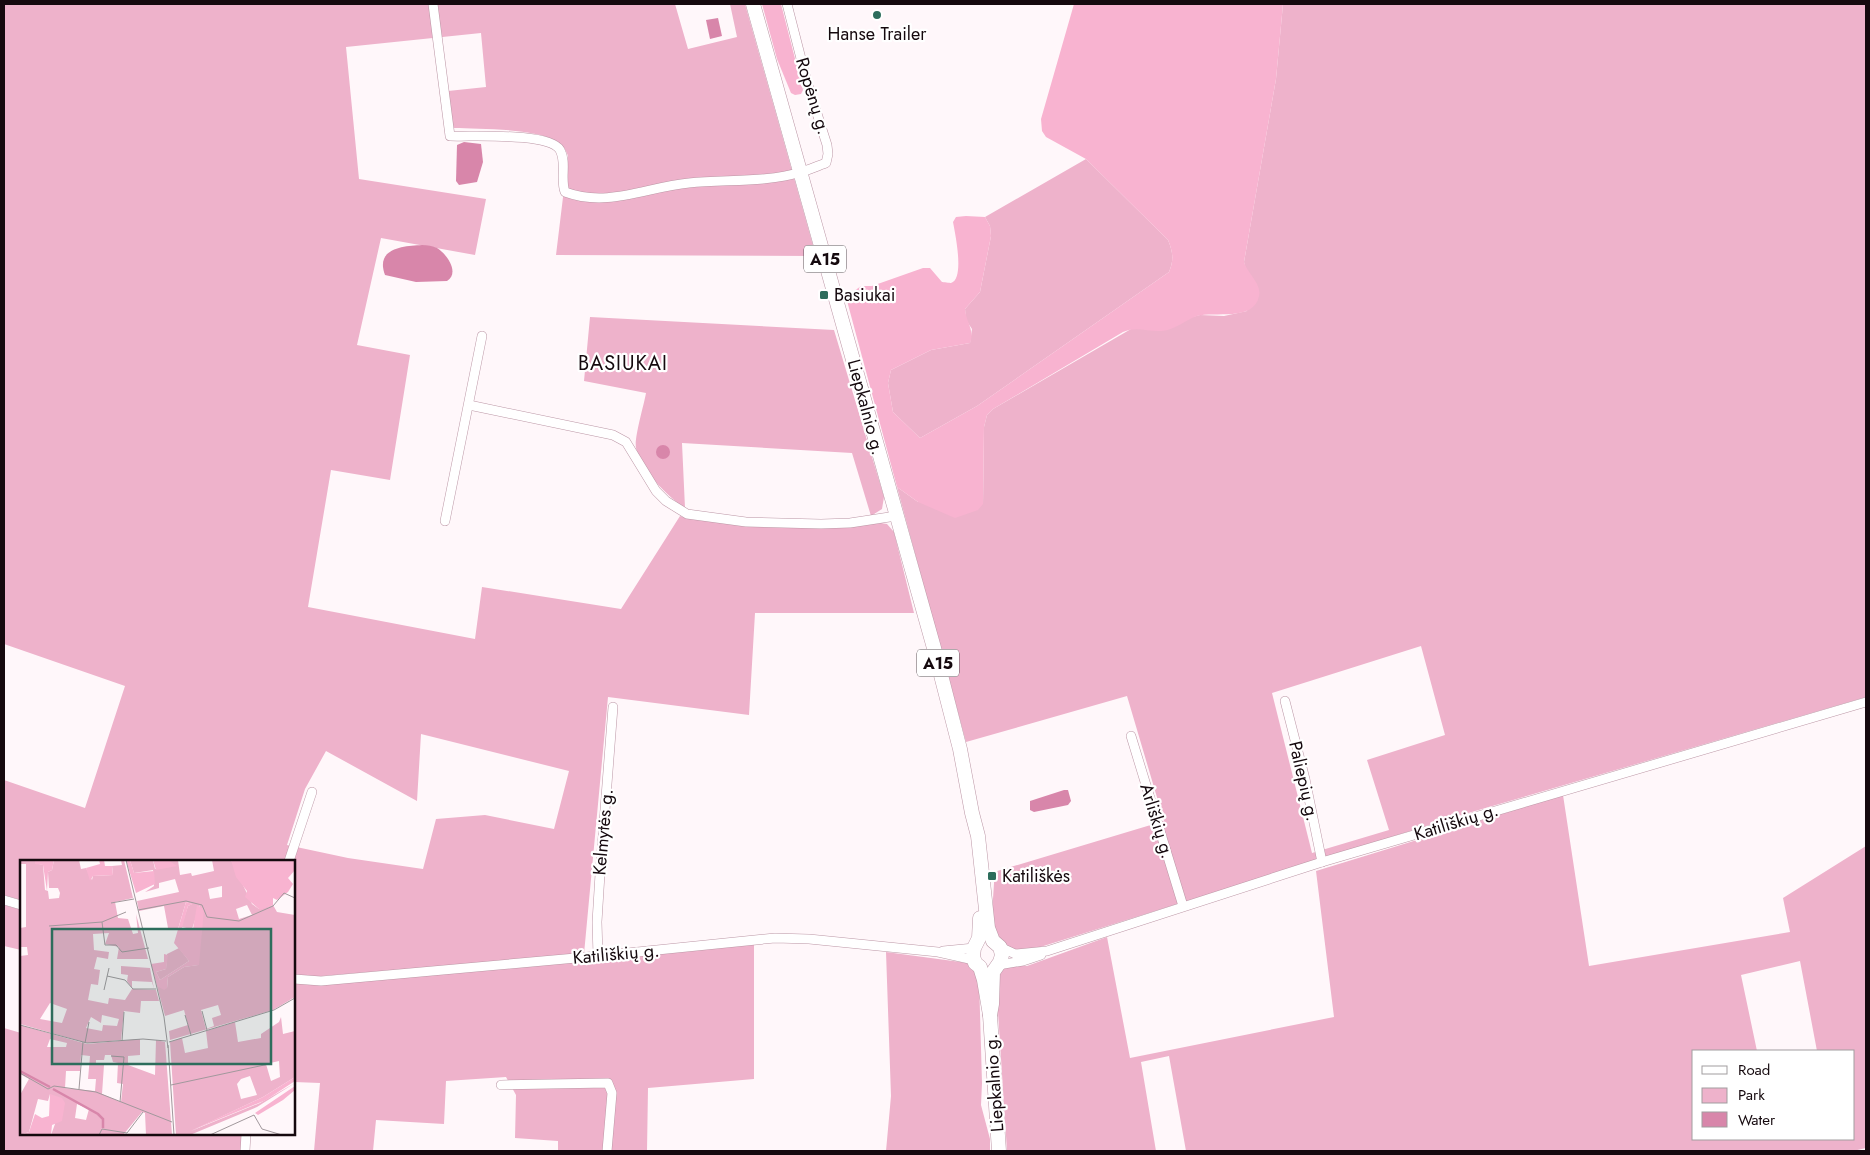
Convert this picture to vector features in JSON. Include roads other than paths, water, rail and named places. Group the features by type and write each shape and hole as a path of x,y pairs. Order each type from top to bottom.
{"highway":[{"name":"Liepkalnio g.","path":"754,4 948,702 978,836 988,928 1001,958 996,966 992,980 990,1015"},
{"name":"Liepkalnio g.","path":"972,813 970,827 981,923 976,955 984,980 990,1015 999,1151"},
{"path":"996,944 985,940 976,955 987,969 996,966"}],"street":[{"path":"433,4 450,136 524,137 547,140 560,150 565,192 573,196 619,198 637,195 669,185 773,177 800,172"},
{"name":"Ropėnų g.","path":"787,4 828,154 826,163 800,172"},
{"path":"445,521 482,336"},
{"path":"469,405 620,438 626,442 656,491 666,501 688,514 746,522 804,524 850,524 896,516"},
{"name":"Paliepių g.","path":"1285,701 1306,779 1322,862"},
{"name":"Katiliškių g.","path":"996,966 1033,959 1047,951 1322,862 1866,702"},
{"name":"Kelmytės g.","path":"598,956 597,930 600,874 614,707"},
{"name":"Arliškių g.","path":"1131,736 1182,906"},
{"path":"289,860 312,792"},
{"path":"4,900 20,905"},
{"name":"Katiliškių g.","path":"295,979 321,981 776,938 809,939 976,955"},
{"name":"Katiliškių g.","path":"996,944 1015,954 1047,951"},
{"path":"501,1085 608,1083 612,1093 607,1151"},
{"path":"245,1151 246,1135"}],"water":[{"path":"718,18 722,36 710,39 706,20"},
{"path":"464,142 481,144 483,162 477,182 459,185 456,181 457,145"},
{"path":"422,245 437,248 445,255 451,264 451,278 447,281 416,282 385,275 383,266 387,254 399,248"},
{"path":"660,445 666,445 670,452 666,459 660,459 656,455 656,449"},
{"path":"1068,790 1071,801 1068,805 1034,812 1030,810 1030,801"}],"place":[{"name":"Hanse Trailer","path":"877,15"},
{"name":"Basiukai","path":"824,295"},
{"name":"Katiliškės","path":"992,876"}],"district":[{"name":"BASIUKAI","path":"623,363"}]}
